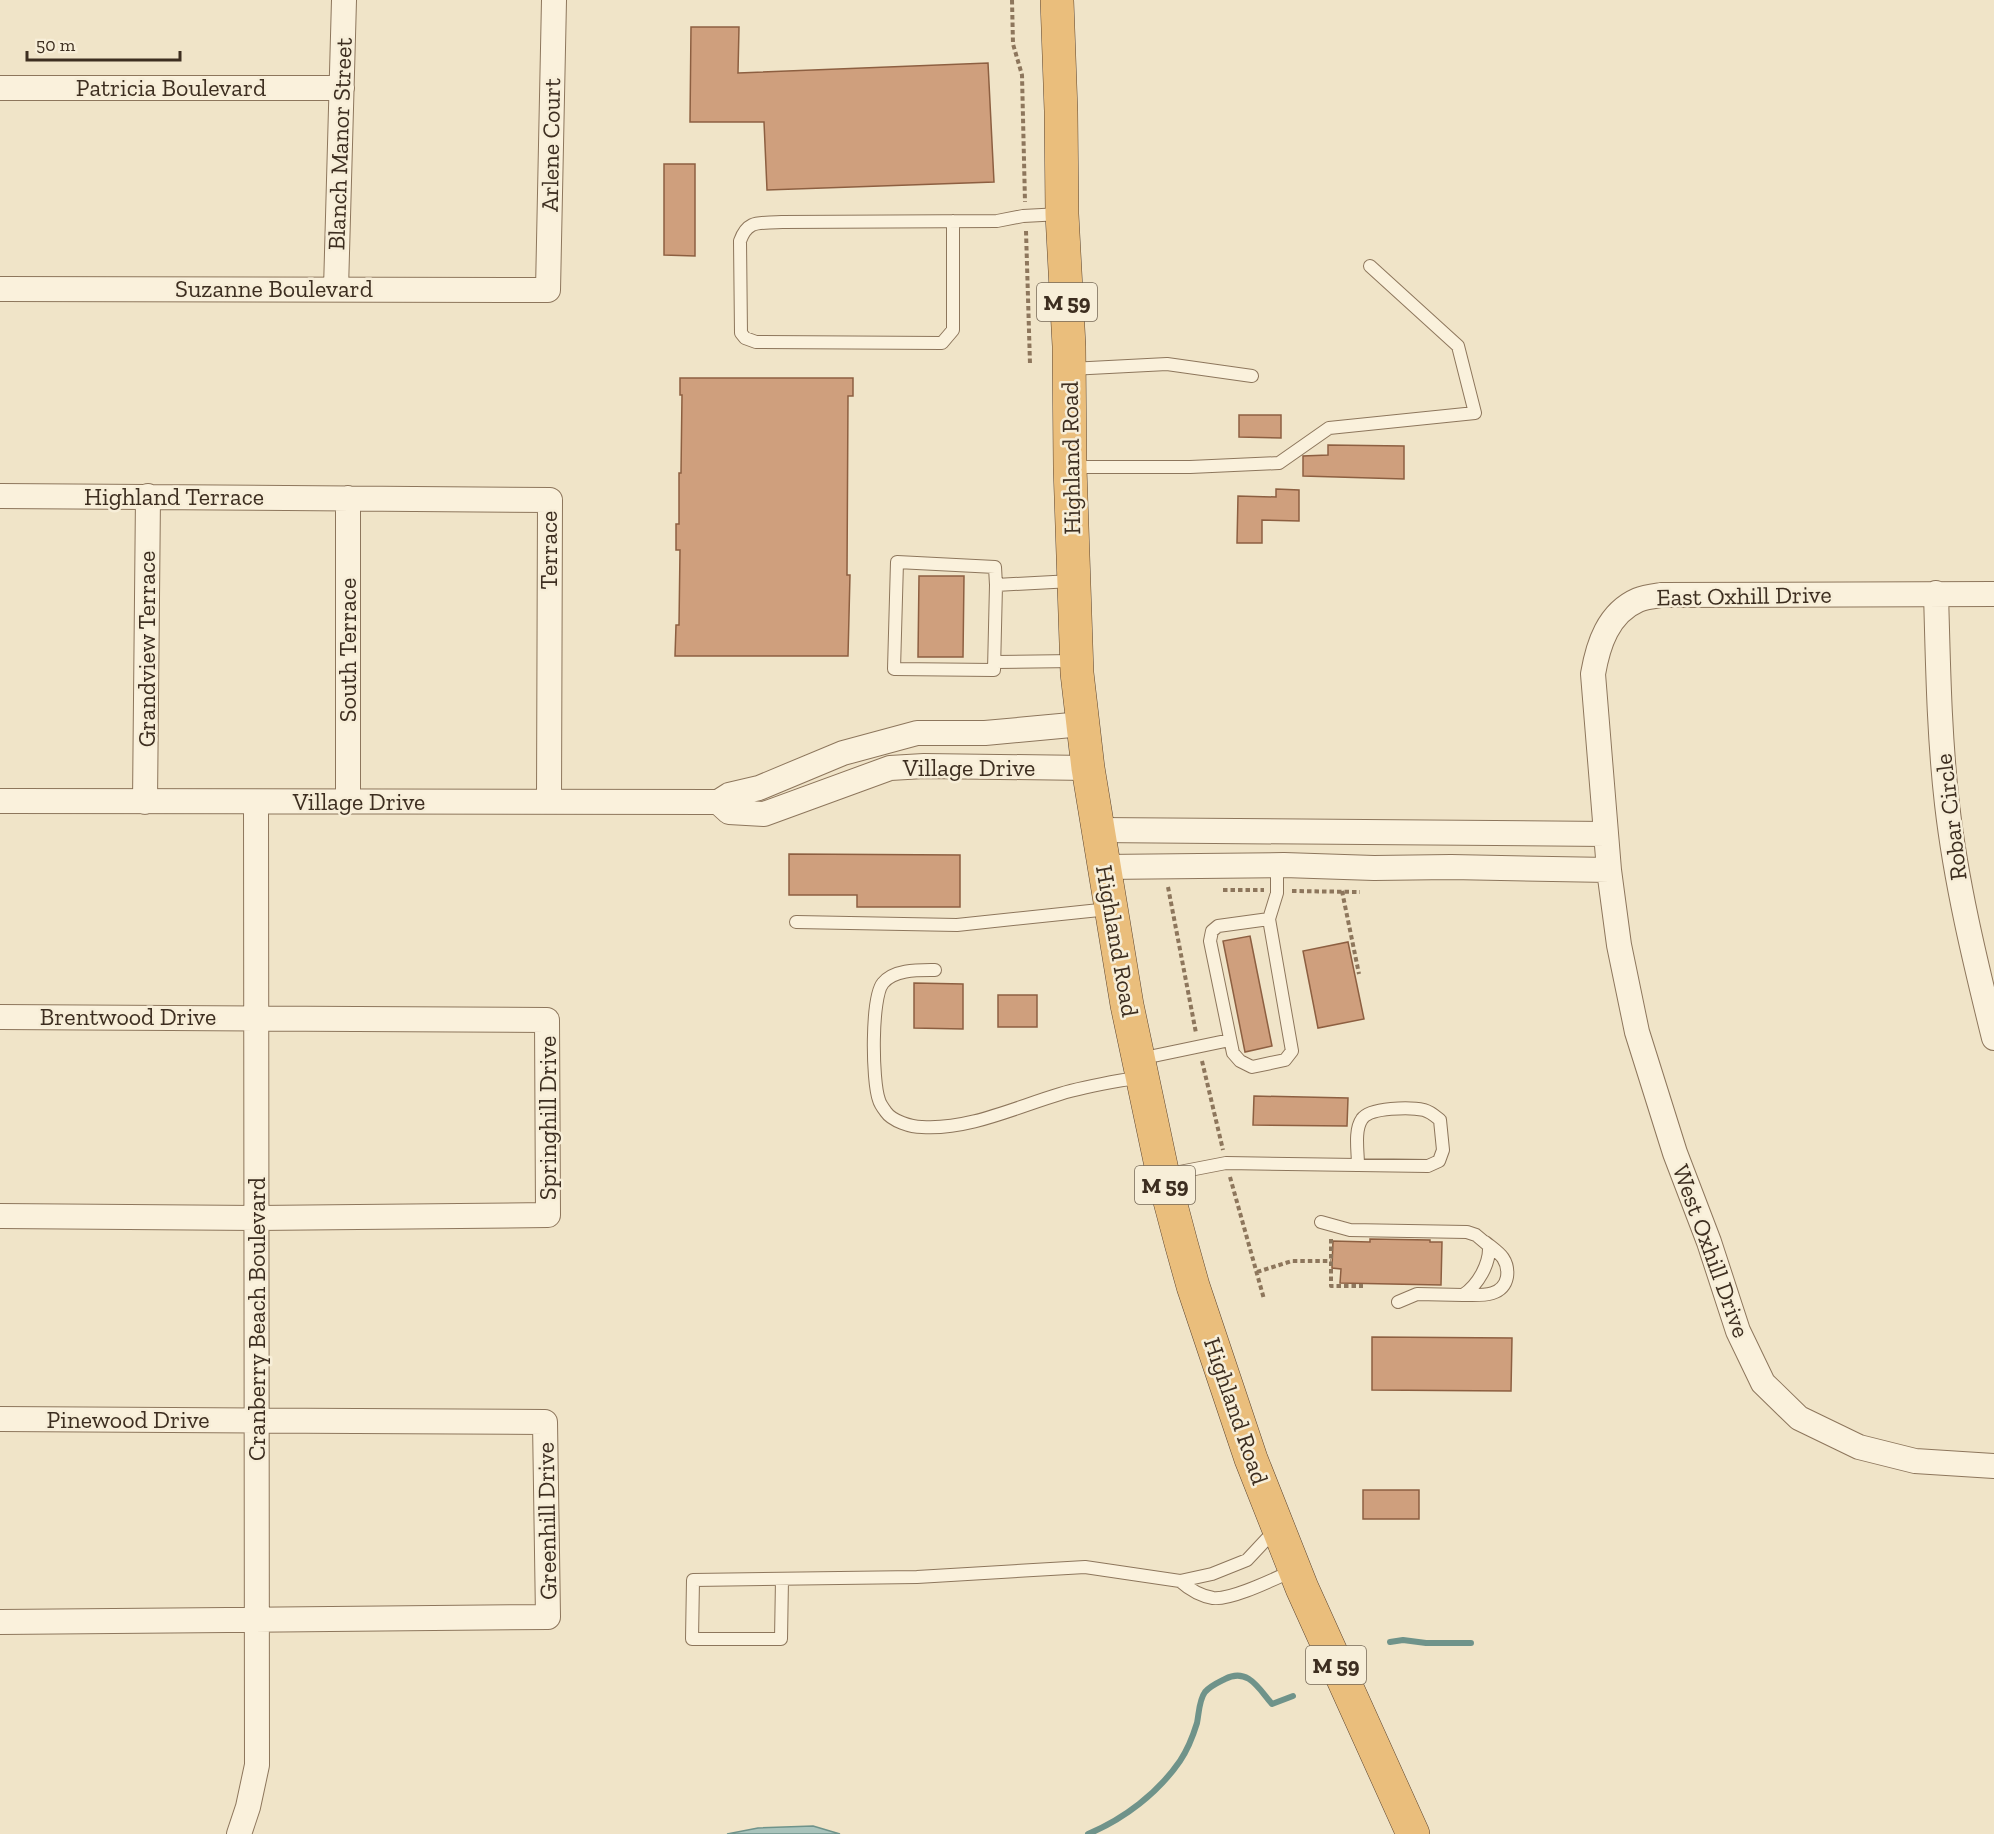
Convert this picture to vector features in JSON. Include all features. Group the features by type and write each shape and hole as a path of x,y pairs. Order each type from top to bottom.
{"highway":[{"name":"Highland Road","path":"1057,0 1076,661 1082,724 1097,830 1140,1068 1163,1175 1193,1286 1251,1459 1294,1570 1413,1834"}],"street":[{"name":"Blanch Manor Street","path":"336,289 344,0"},
{"name":"Arlene Court","path":"548,290 554,0"},
{"name":"Patricia Boulevard","path":"0,88 342,88"},
{"name":"Suzanne Boulevard","path":"0,289 548,290"},
{"name":"Highland Terrace","path":"0,496 348,498"},
{"name":"Grandview Terrace","path":"145,802 148,496"},
{"name":"Terrace","path":"348,498 550,500 549,802"},
{"name":"South Terrace","path":"348,498 348,802"},
{"name":"Robar Circle","path":"1936,593 1939,696 1947,804 1959,886 1994,1038"},
{"name":"East Oxhill Drive","path":"1609,870 1593,674 1597,653 1605,632 1619,612 1638,600 1661,595 1994,594"},
{"name":"Village Drive","path":"0,801 718,801 729,795 759,788 843,753 917,733 985,733 1082,724"},
{"name":"Village Drive","path":"718,801 729,812 764,814 890,768 924,766 1088,768"},
{"name":"Cranberry Beach Boulevard","path":"239,1834 248,1808 257,1765 256,802"},
{"path":"1097,830 1606,834"},
{"path":"1280,865 1283,831"},
{"path":"1373,832 1374,868"},
{"path":"1103,867 1280,865 1609,870"},
{"name":"West Oxhill Drive","path":"1609,870 1619,945 1637,1032 1675,1153 1709,1242 1738,1331 1763,1383 1799,1418 1859,1447 1915,1461 1994,1466"},
{"name":"Brentwood Drive","path":"0,1017 257,1017"},
{"name":"Springhill Drive","path":"257,1017 547,1020 548,1215 257,1218"},
{"path":"0,1216 257,1218"},
{"name":"Pinewood Drive","path":"0,1419 257,1421"},
{"name":"Greenhill Drive","path":"257,1421 545,1422 548,1617 257,1620"},
{"path":"0,1622 257,1620"}],"lane":[{"path":"953,221 953,330 942,343 756,342 745,338 741,333 740,241 744,229 750,224 953,221 997,221 1026,216 1062,214"},
{"path":"1070,468 1190,467 1279,463 1329,428 1475,413 1458,346 1370,266"},
{"path":"1069,369 1167,364 1252,376"},
{"path":"897,562 995,567 996,585 994,670 894,669 897,562"},
{"path":"996,585 1073,581"},
{"path":"995,662 1076,661"},
{"path":"1269,919 1218,926 1212,930 1210,941 1233,1053 1252,1067 1285,1060 1292,1051 1269,919 1277,893 1280,865"},
{"path":"796,922 957,925 1111,909"},
{"path":"935,970 913,970 893,976 883,982 877,997 874,1067 879,1100 887,1114 900,1122 921,1127 967,1123 1140,1068 1198,1046 1230,1040"},
{"path":"1163,1175 1226,1162 1358,1165 1428,1166 1439,1161 1443,1150 1440,1120 1422,1110 1380,1110 1369,1113 1363,1117 1358,1127 1358,1165"},
{"path":"1321,1222 1350,1230 1476,1235 1503,1257 1507,1265 1506,1282 1502,1289 1494,1293 1479,1295 1417,1294 1398,1302"},
{"path":"1463,1295 1475,1284 1487,1263 1489,1246 1484,1240"},
{"path":"782,1579 781,1640 692,1639 693,1580 917,1577 1085,1567 1180,1581 1212,1574 1247,1560 1276,1528"},
{"path":"1180,1581 1191,1590 1214,1598 1251,1590 1294,1570"}],"path":[{"path":"1012,0 1013,44 1022,75 1030,364"},
{"path":"1162,866 1167,881 1198,1046 1226,1162 1264,1299"},
{"path":"1342,891 1359,974"},
{"path":"1341,1239 1331,1239 1330,1286 1363,1286"},
{"path":"1257,1272 1292,1260 1331,1261"}],"water":[{"path":"813,1826 840,1834 727,1834 758,1828"}],"building":[{"path":"691,27 739,27 738,73 988,63 994,182 767,190 764,122 690,122"},
{"path":"664,164 695,164 695,256 664,255"},
{"path":"680,378 853,378 853,396 848,396 847,575 850,575 848,656 675,656 676,625 679,625 680,550 676,550 676,524 679,524 679,473 681,473 682,395 680,395"},
{"path":"1239,415 1281,415 1281,438 1239,437"},
{"path":"1328,445 1404,446 1404,479 1303,476 1303,456 1328,455"},
{"path":"1276,489 1299,490 1299,521 1262,520 1262,543 1237,543 1238,496 1276,497"},
{"path":"919,576 964,576 963,657 918,657"},
{"path":"789,854 960,855 960,907 857,907 857,895 789,895"},
{"path":"1250,936 1272,1046 1245,1052 1223,941"},
{"path":"1348,942 1364,1019 1318,1028 1303,951"},
{"path":"914,983 963,984 963,1029 914,1028"},
{"path":"998,995 1037,995 1037,1027 998,1027"},
{"path":"1254,1096 1348,1098 1347,1126 1253,1125"},
{"path":"1370,1239 1442,1242 1441,1285 1340,1283 1341,1269 1332,1268 1333,1241 1370,1242"},
{"path":"1372,1337 1512,1338 1511,1391 1372,1390"},
{"path":"1363,1490 1419,1490 1419,1519 1363,1519"}],"waterway":[{"path":"1390,1642 1403,1640 1426,1643 1471,1643"},
{"path":"1088,1834 1127,1813 1151,1794 1171,1773 1192,1738 1203,1695 1212,1686 1233,1676 1240,1676 1252,1681 1272,1704 1293,1696"}]}
